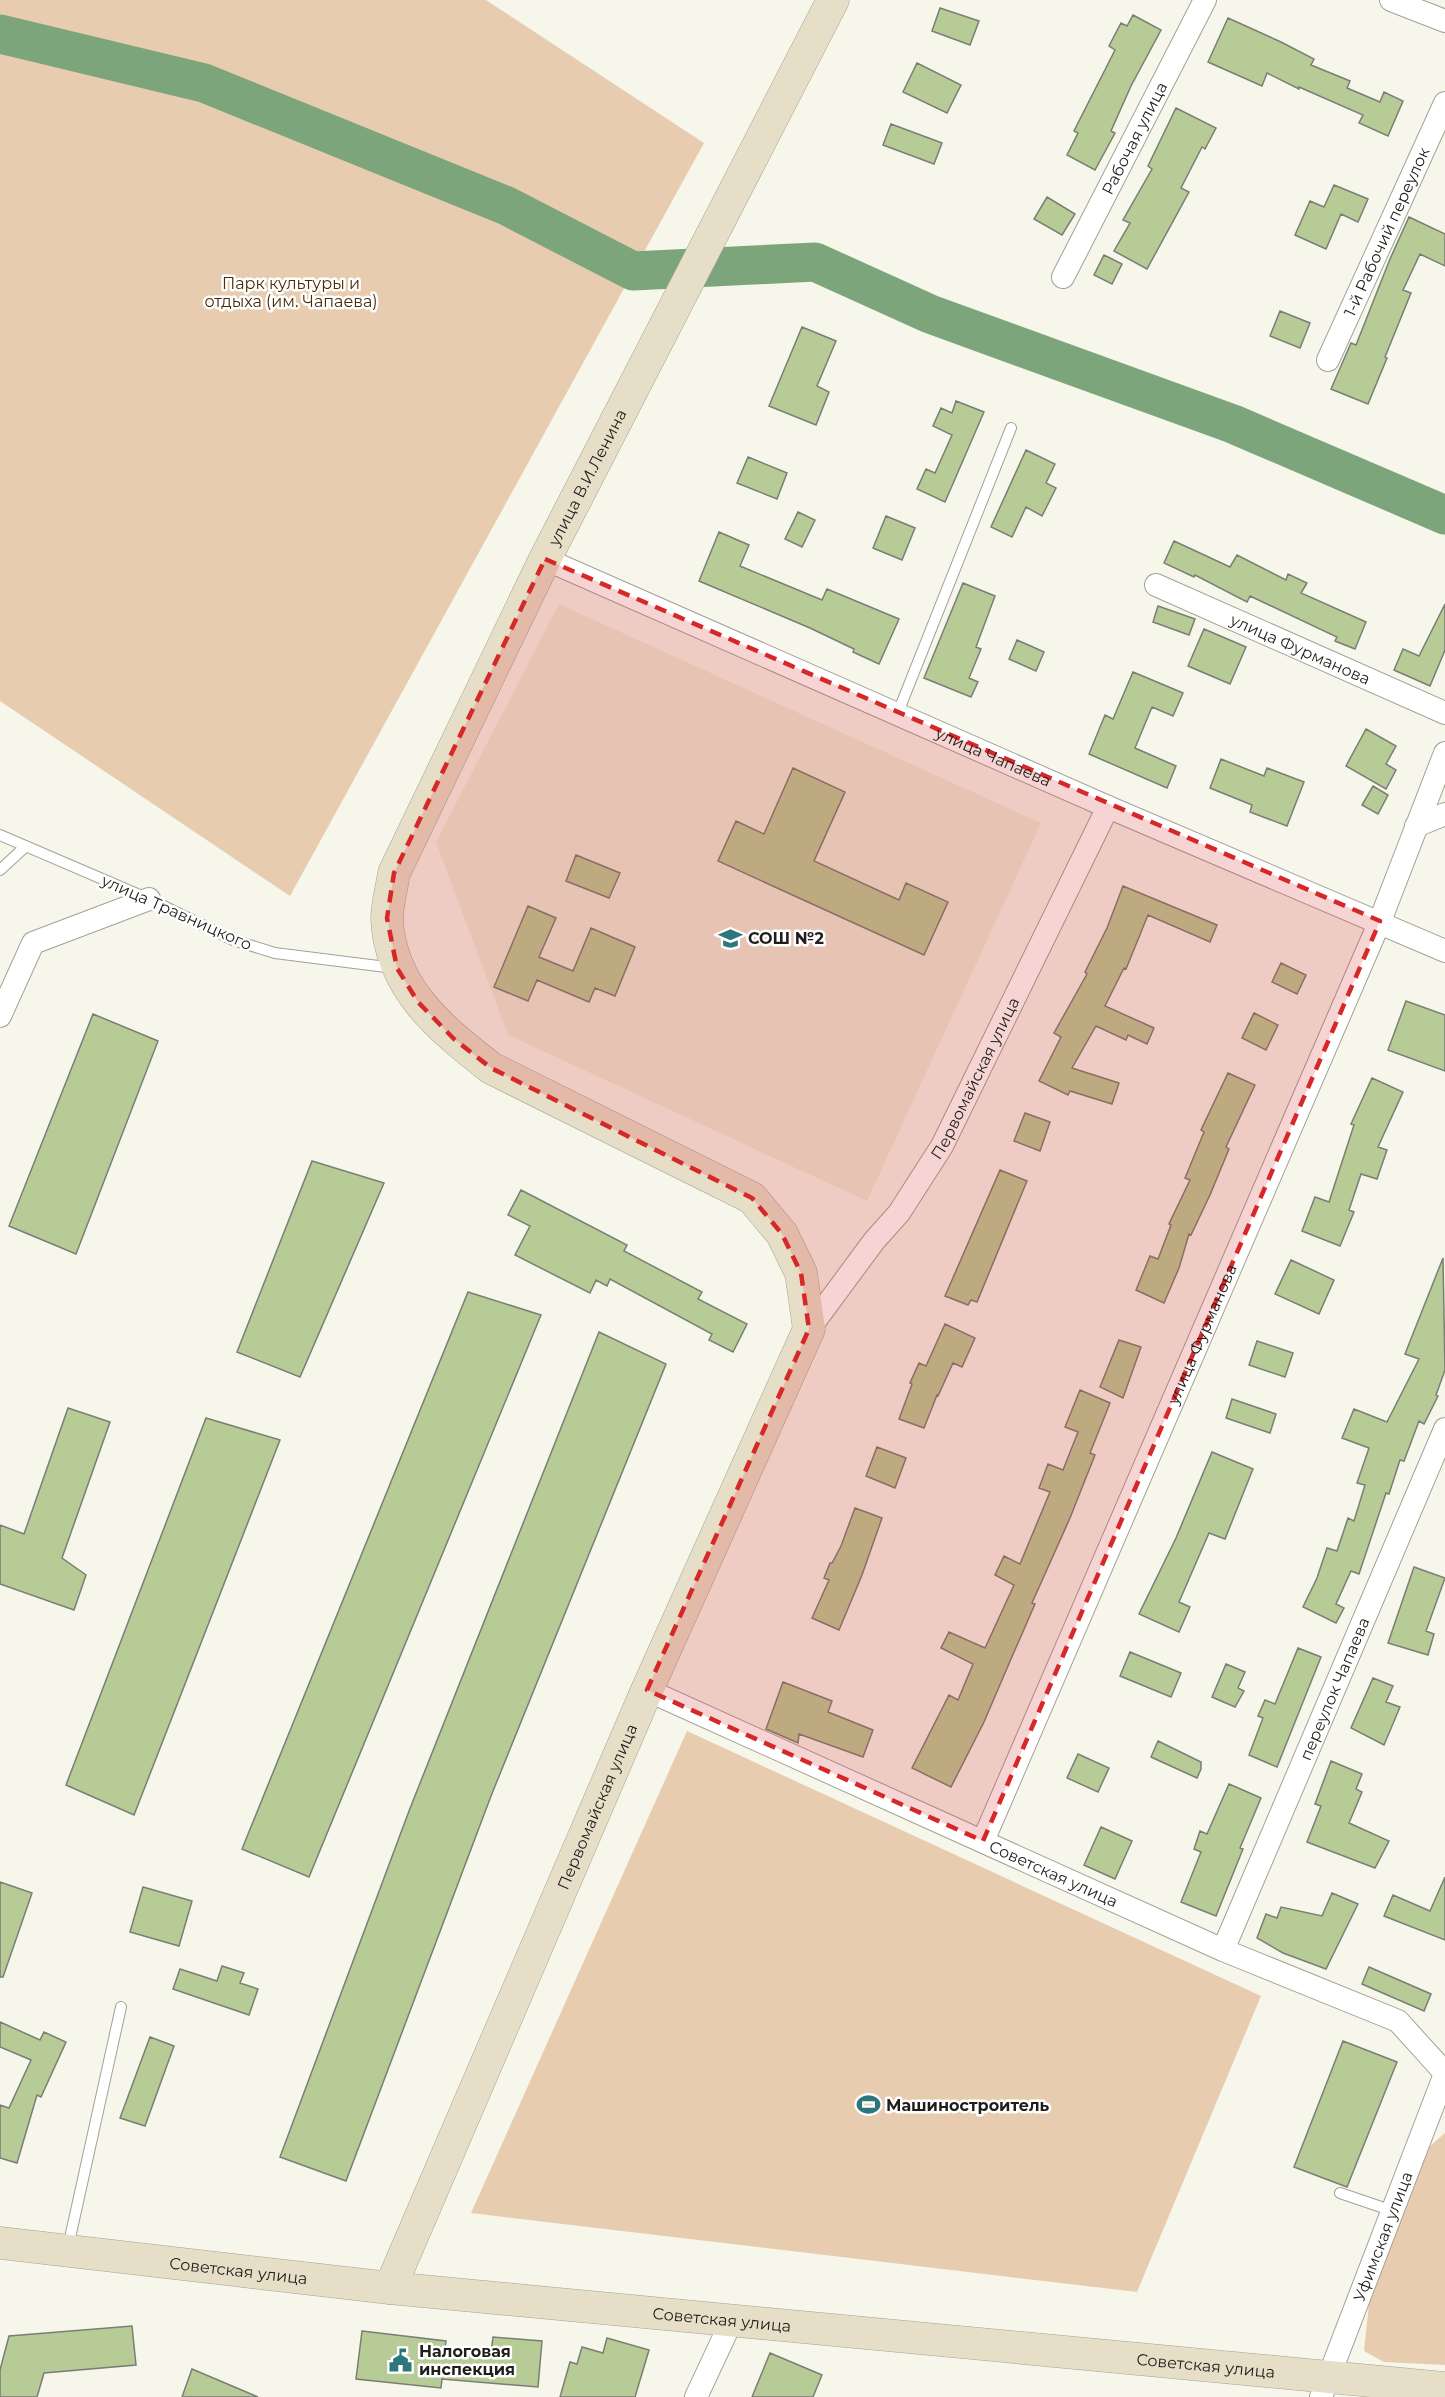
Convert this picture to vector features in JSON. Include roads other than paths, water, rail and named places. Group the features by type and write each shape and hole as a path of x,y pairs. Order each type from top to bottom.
{"main road":[{"name":"улица В.И.Ленина","path":"397,968 387,918 394,873 545,559 833,0"},
{"path":"397,968 418,1002 454,1039 491,1068 752,1198 782,1234 801,1273 809,1329"},
{"name":"Первомайская улица","path":"390,2288 647,1690 809,1329"},
{"name":"Советская улица","path":"0,2243 390,2288 732,2320 1326,2386 1445,2388"}],"street":[{"name":"Рабочая улица","path":"1063,278 1205,0"},
{"path":"1391,0 1445,21"},
{"name":"1-й Рабочий переулок","path":"1328,360 1445,103"},
{"name":"улица Чапаева","path":"545,559 1108,807 1380,921 1445,951"},
{"name":"улица Фурманова","path":"1156,585 1445,713"},
{"name":"улица Фурманова","path":"982,1841 1380,921 1445,753"},
{"name":"Первомайская улица","path":"809,1329 874,1241 899,1213 942,1146 1108,807"},
{"path":"1416,826 1445,814"},
{"path":"0,1016 33,943 149,898"},
{"name":"переулок Чапаева","path":"1223,1950 1445,1429"},
{"name":"Советская улица","path":"647,1690 1223,1950 1398,2021 1445,2074"},
{"name":"Уфимская улица","path":"1326,2386 1445,2074"},
{"path":"696,2397 732,2320"}],"lane":[{"path":"897,715 1011,428"},
{"name":"улица Травницкого","path":"0,835 149,898 233,940 275,953 397,968"},
{"path":"0,870 26,846"},
{"path":"68,2250 121,2007"},
{"path":"1340,2193 1394,2211"}],"waterway":[{"path":"0,34 204,83 507,206 633,271 815,262 930,314 1233,424 1445,515"}],"place":[{"name":"СОШ №2","path":"730,938"},
{"name":"Машиностроитель","path":"868,2105"},
{"name":"Налоговая инспекция","path":"401,2360"}],"park label":[{"name":"Парк культуры и отдыха (им. Чапаева)","path":"291,292"}]}
